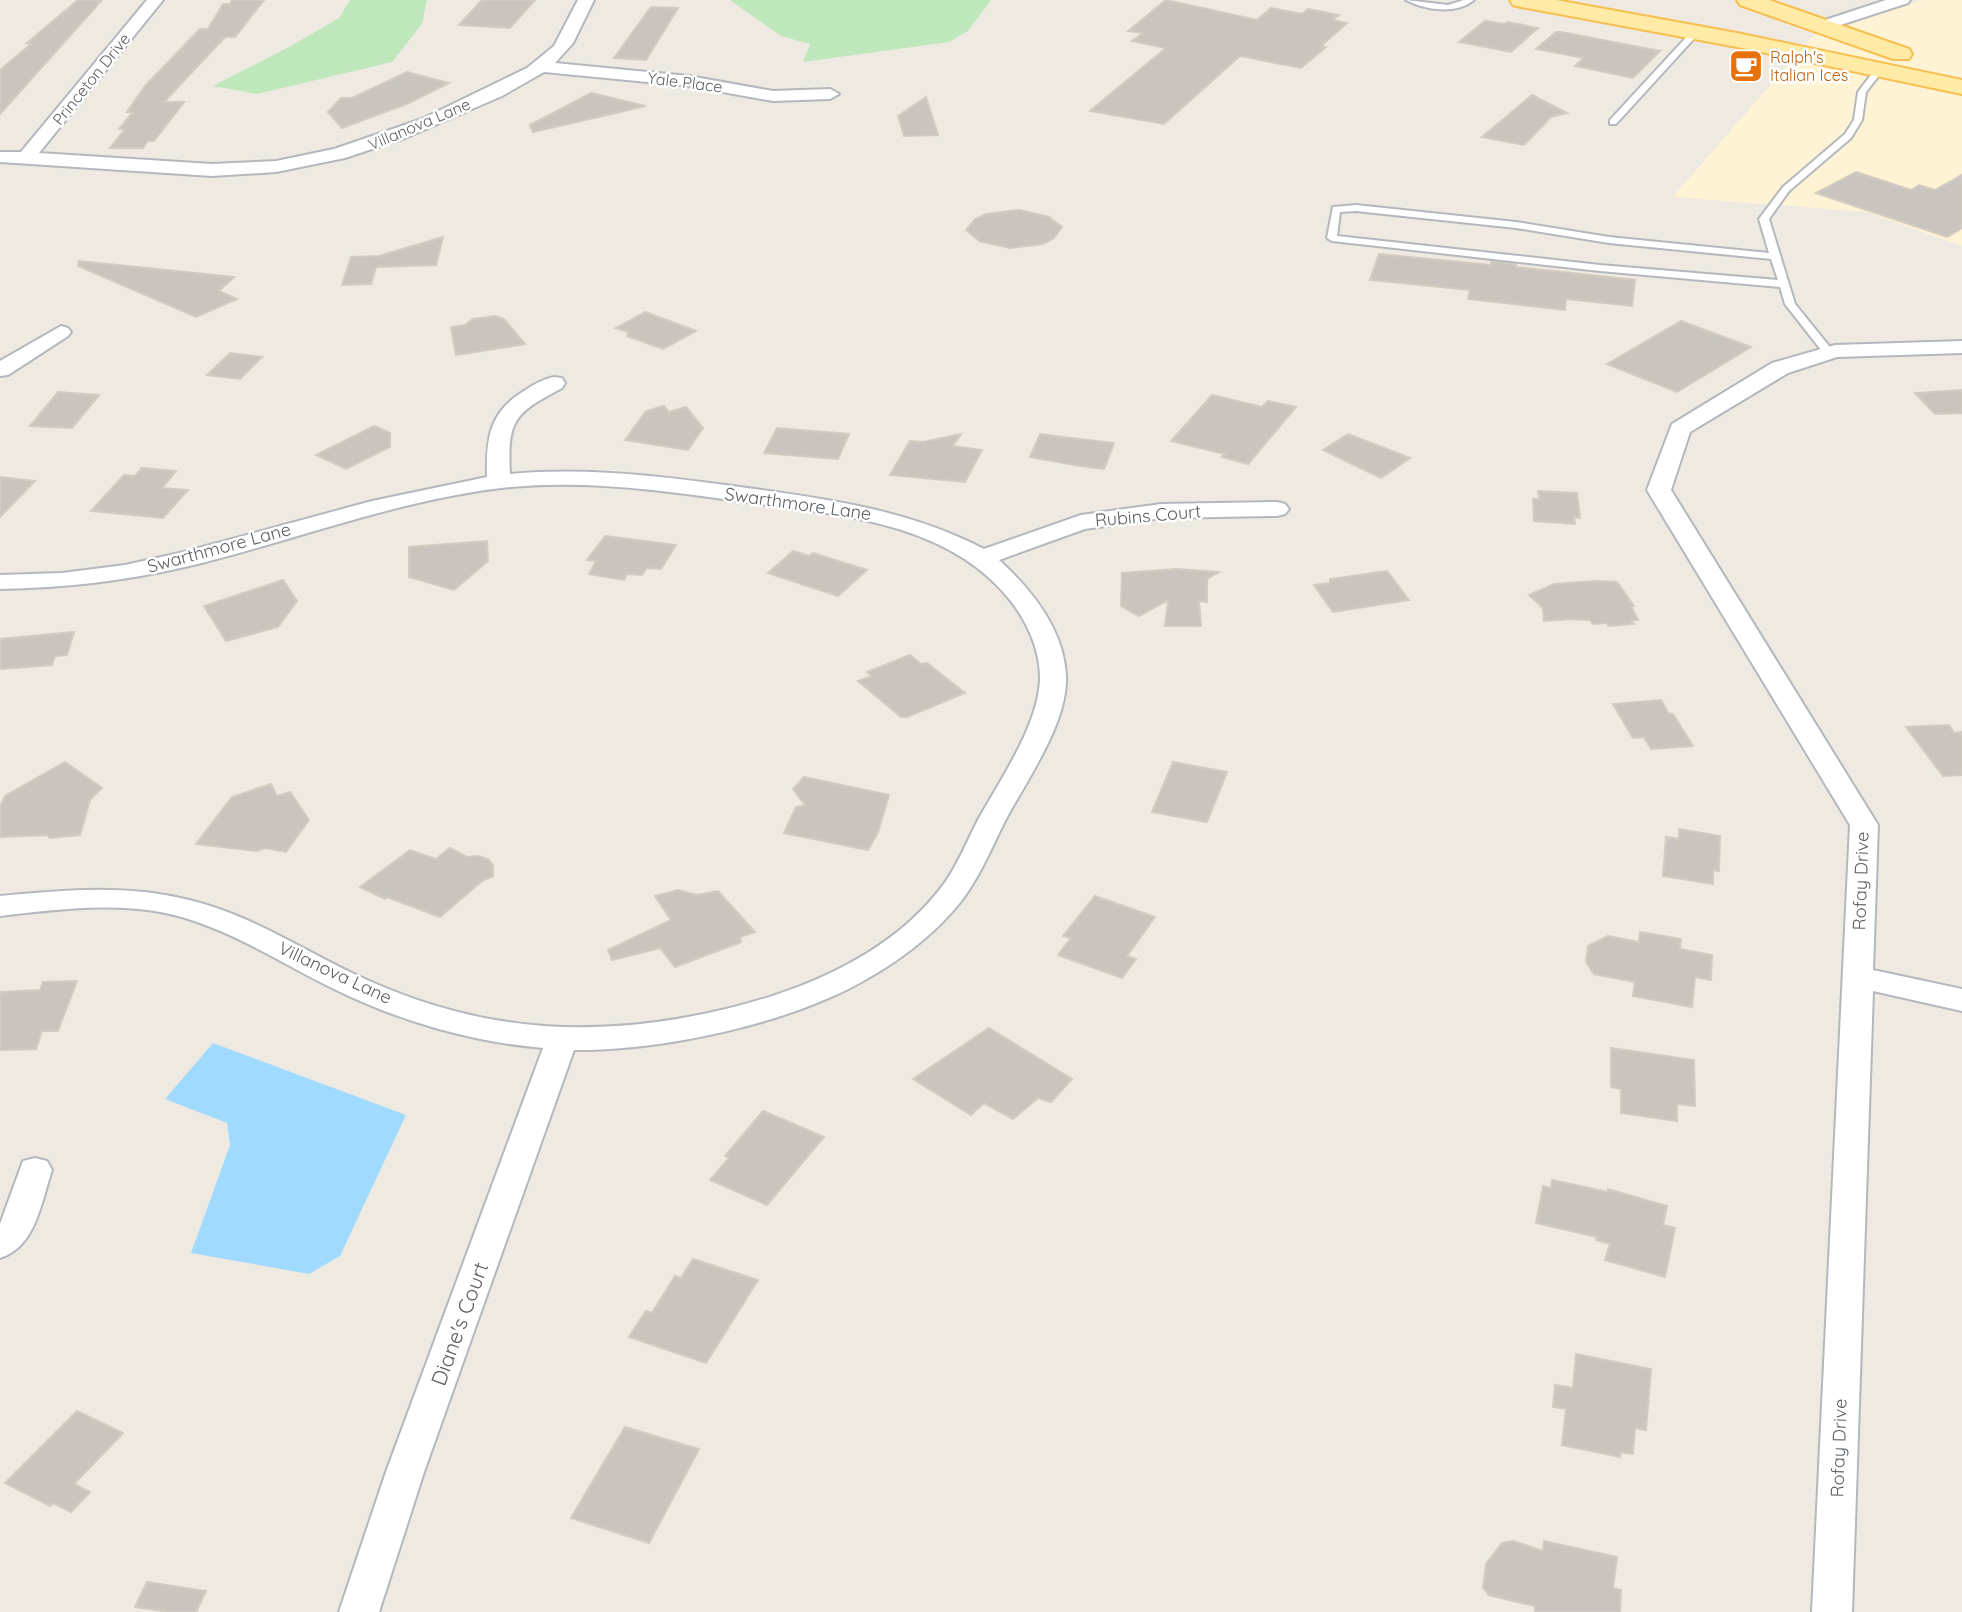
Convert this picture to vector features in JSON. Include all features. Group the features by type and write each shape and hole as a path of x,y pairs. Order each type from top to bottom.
{"main road":[{"path":"1521,0 1696,32 1962,87"},
{"path":"1654,24 1713,25 1737,22 1745,17 1739,0"},
{"path":"1748,0 1962,77"}],"street":[{"name":"Princeton Drive","path":"26,157 155,0"},
{"name":"Villanova Lane","path":"0,157 214,170 291,164 334,156 410,132 509,85 539,67 565,43 586,0"},
{"path":"1822,26 1902,0"},
{"name":"Yale Place","path":"539,67 689,81 774,96 830,93"},
{"path":"0,370 61,332"},
{"name":"Rofay Drive","path":"1832,1612 1864,825 1659,490 1680,429 1780,369 1829,353 1898,347 1962,347"},
{"path":"499,481 497,451 500,429 508,411 519,401 554,383"},
{"name":"Swarthmore Lane","path":"0,582 78,580 145,568 420,496 499,481 607,479 822,504 912,525 983,558 1015,589 1039,620 1050,652 1054,686 1041,724 958,885 928,919 882,956 839,981 774,1006 714,1021"},
{"name":"Rubins Court","path":"983,558 1081,522 1161,511 1278,509"},
{"name":"Villanova Lane","path":"0,906 76,899 141,900 190,909 238,927 367,992 429,1014 495,1030 563,1038 622,1038 714,1021"},
{"path":"1858,977 1962,1000"},
{"name":"Diane's Court","path":"359,1612 405,1472 563,1038"},
{"path":"0,1245 15,1230 35,1170"}],"lane":[{"path":"1410,0 1443,8 1462,6 1470,0"},
{"path":"1613,122 1696,32"},
{"path":"1829,353 1790,304 1764,219 1786,189 1848,136 1858,120 1863,92 1880,69"},
{"path":"1775,256 1609,240 1516,225 1356,208 1336,209 1332,238 1600,268 1784,284"}],"shaded area":[{"path":"1921,0 1962,0 1962,246 1867,212 1673,197 1813,36"}],"green space":[{"path":"350,0 427,0 422,24 392,62 257,94 213,86 339,18"},
{"path":"730,0 991,0 968,31 949,42 803,62 810,44 781,36"}],"water":[{"path":"213,1043 406,1115 340,1256 309,1274 191,1253 230,1145 227,1123 165,1099"}],"building":[{"path":"78,0 102,0 0,114 0,70"},
{"path":"232,0 264,0 235,37 225,37 164,102 184,102 154,141 148,141 143,148 110,148 125,129 119,129 133,112 127,112 145,86 200,29 208,29 223,4 230,4"},
{"path":"482,0 535,0 510,28 459,25"},
{"path":"1166,0 1257,20 1271,8 1302,14 1308,9 1339,15 1332,20 1347,23 1321,46 1326,47 1301,68 1240,56 1164,124 1090,111 1166,48 1132,41 1143,33 1128,31"},
{"path":"651,7 678,8 646,60 614,58"},
{"path":"1485,21 1538,28 1511,52 1459,42"},
{"path":"1556,32 1660,51 1633,78 1575,66 1584,58 1536,49"},
{"path":"407,72 449,83 409,103 342,128 328,112 341,98 352,98"},
{"path":"591,93 646,106 533,132 530,125"},
{"path":"1532,95 1567,113 1551,117 1524,145 1482,137"},
{"path":"926,97 938,135 904,136 898,116"},
{"path":"1856,172 1911,190 1919,185 1935,190 1962,175 1962,228 1947,237 1816,193"},
{"path":"1019,210 1049,217 1062,227 1054,238 1043,244 1010,248 979,241 966,230 975,219 986,214"},
{"path":"443,237 436,265 376,267 371,284 342,285 351,257 379,256"},
{"path":"1379,254 1491,265 1491,261 1516,264 1516,267 1635,280 1632,306 1566,299 1565,310 1468,299 1470,290 1370,280"},
{"path":"79,261 234,277 219,291 237,299 196,317 78,266"},
{"path":"645,312 696,331 663,349 627,336 628,332 616,328"},
{"path":"496,316 504,319 525,344 456,355 451,327 465,325 473,319"},
{"path":"1681,321 1751,347 1677,392 1607,364"},
{"path":"230,353 262,357 240,379 207,375"},
{"path":"1962,390 1962,413 1935,414 1915,393"},
{"path":"58,392 99,395 72,428 30,426"},
{"path":"1212,395 1262,407 1268,401 1296,407 1248,464 1222,457 1225,454 1171,441"},
{"path":"664,406 669,412 686,407 703,428 688,450 625,440 646,411"},
{"path":"374,426 390,433 390,447 346,469 316,455"},
{"path":"777,428 849,434 838,459 764,453"},
{"path":"961,434 953,446 982,450 965,482 890,475 910,441 923,442"},
{"path":"1040,434 1114,443 1104,469 1030,457"},
{"path":"1348,434 1410,458 1381,478 1323,450"},
{"path":"142,468 176,471 162,488 188,490 163,518 91,511 124,475 135,476"},
{"path":"0,477 35,481 0,517"},
{"path":"1538,491 1577,493 1580,518 1574,517 1575,524 1534,521 1533,499 1539,499"},
{"path":"605,536 676,545 661,569 647,568 642,575 627,574 624,580 589,574 596,561 587,560"},
{"path":"487,541 488,561 454,590 409,577 409,547"},
{"path":"793,551 809,556 813,553 867,570 838,596 768,573"},
{"path":"1177,569 1219,572 1207,579 1207,602 1199,601 1201,626 1165,626 1168,600 1139,616 1121,606 1122,573"},
{"path":"1387,571 1409,600 1333,612 1314,585 1330,583 1330,579"},
{"path":"283,580 297,601 278,627 226,641 204,606"},
{"path":"1617,582 1634,606 1631,606 1638,620 1631,620 1634,624 1608,626 1607,623 1593,624 1590,620 1571,619 1544,621 1543,608 1529,595 1554,584"},
{"path":"74,632 67,655 55,656 52,665 0,669 0,639"},
{"path":"910,655 921,664 927,663 965,693 907,717 901,717 858,681 872,676 867,672"},
{"path":"1661,700 1693,746 1651,749 1644,737 1633,738 1613,704"},
{"path":"1949,725 1954,733 1962,732 1962,775 1943,776 1906,727"},
{"path":"65,762 102,788 90,800 80,835 50,838 47,835 0,837 0,807 5,796"},
{"path":"1173,762 1227,772 1207,822 1152,812"},
{"path":"804,777 889,795 878,832 868,850 784,833 796,807 805,805 793,789"},
{"path":"271,784 277,796 290,792 309,820 286,852 265,848 257,851 196,844 232,797"},
{"path":"1679,829 1720,836 1719,871 1713,870 1713,884 1663,876 1666,837 1679,839"},
{"path":"450,848 467,857 488,859 493,865 493,876 482,881 440,917 387,897 385,899 360,887 410,850 436,859"},
{"path":"678,890 697,895 718,891 755,932 740,937 741,942 675,967 660,948 612,960 608,950 671,920 655,896"},
{"path":"1095,896 1155,917 1127,956 1136,959 1122,978 1058,955 1071,938 1063,936"},
{"path":"1640,932 1681,939 1680,949 1712,955 1711,980 1695,977 1692,1007 1633,996 1635,982 1594,974 1586,962 1588,946 1608,936 1639,942"},
{"path":"77,981 58,1031 42,1031 36,1049 0,1050 0,992 40,990 43,982"},
{"path":"989,1028 1072,1079 1051,1102 1038,1098 1013,1119 984,1103 971,1115 913,1079"},
{"path":"1611,1048 1694,1060 1695,1106 1677,1104 1677,1121 1621,1113 1621,1089 1611,1087"},
{"path":"763,1111 824,1137 767,1205 710,1180 729,1158 725,1156"},
{"path":"1552,1180 1608,1192 1608,1189 1667,1206 1663,1225 1675,1228 1665,1277 1605,1260 1610,1244 1596,1240 1597,1237 1536,1223 1543,1186 1551,1188"},
{"path":"693,1259 758,1280 706,1363 629,1337 646,1311 652,1313 675,1276 681,1278"},
{"path":"1576,1354 1651,1369 1646,1430 1635,1428 1633,1454 1621,1452 1620,1457 1562,1445 1566,1409 1553,1407 1555,1385 1573,1388"},
{"path":"77,1411 123,1433 74,1484 90,1492 71,1512 53,1503 50,1506 5,1483"},
{"path":"625,1427 699,1449 649,1543 571,1518"},
{"path":"1513,1541 1543,1551 1544,1541 1617,1557 1613,1588 1621,1590 1620,1612 1535,1612 1535,1606 1489,1595 1483,1588 1486,1564 1502,1543"},
{"path":"147,1582 206,1591 196,1612 170,1612 135,1607"}],"place":[{"name":"Ralph's Italian Ices","path":"1746,66"}]}
